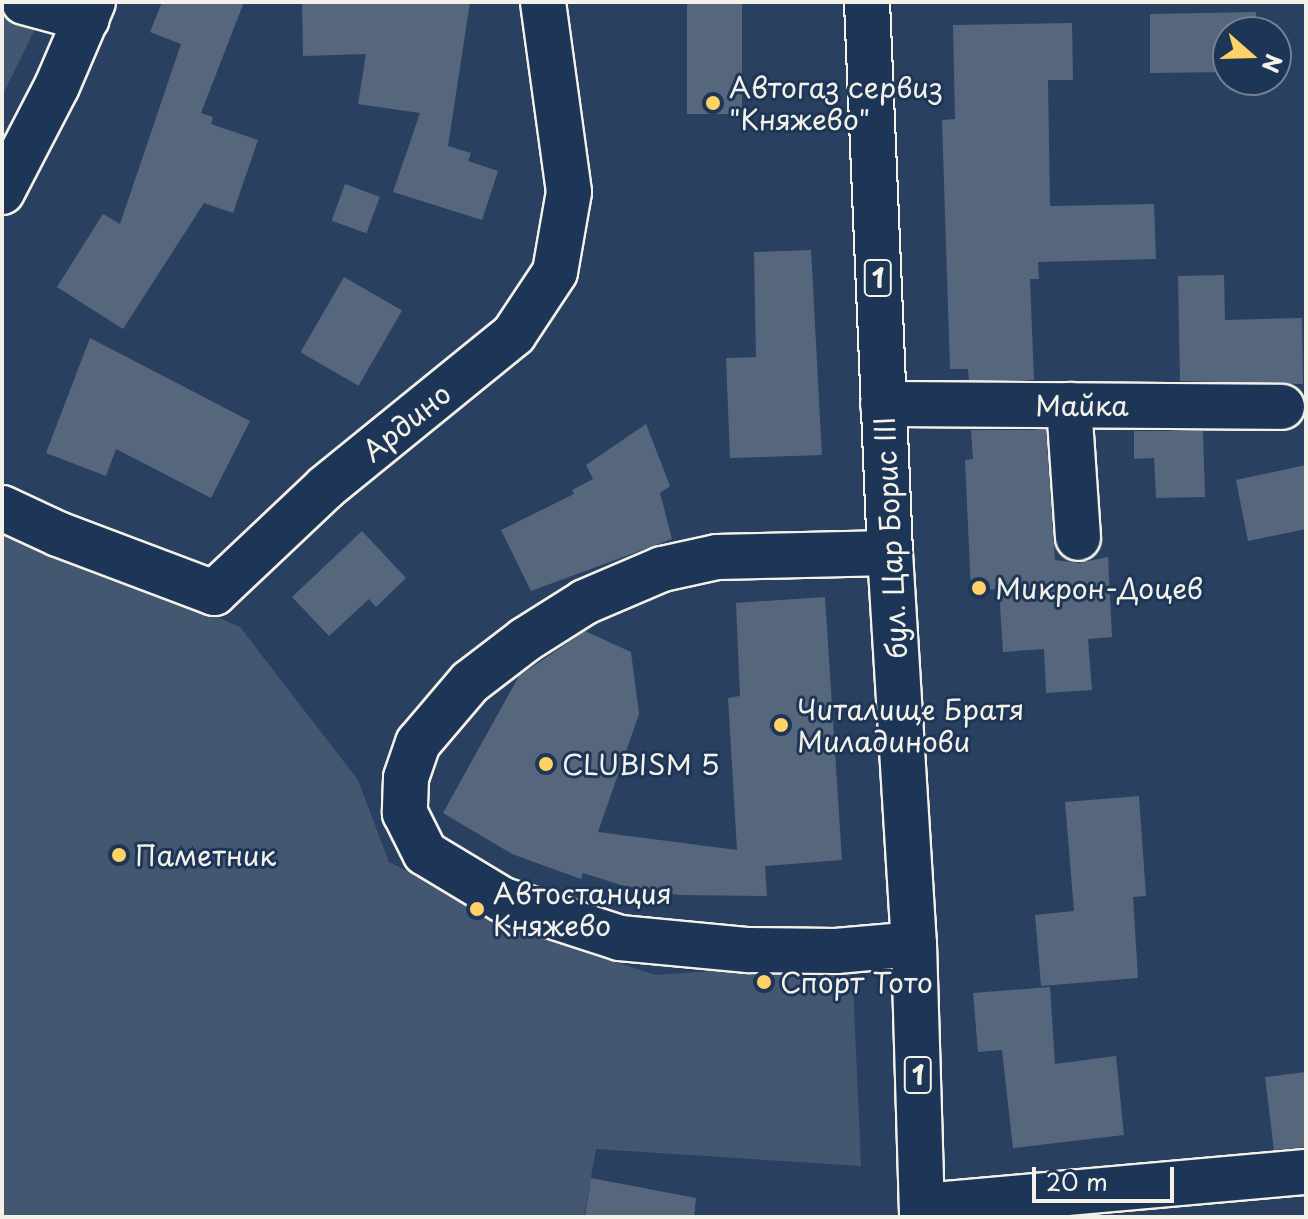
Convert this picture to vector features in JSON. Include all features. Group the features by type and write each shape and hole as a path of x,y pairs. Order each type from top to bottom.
{"street":[{"path":"2,192 57,86 90,10 24,2"},
{"name":"Ардино","path":"2,508 58,534 214,593 326,487 514,334 555,272 569,192 543,2"},
{"name":"бул. Цар Борис III","path":"867,2 890,553 914,944 923,1212"},
{"name":"Майка","path":"883,404 1282,407"},
{"path":"1069,405 1078,538"},
{"path":"890,553 717,557 662,569 585,602 525,640 470,682 418,743 406,778 405,813 425,853 503,900 620,938 748,950 836,951 914,944"},
{"path":"923,1212 1166,1201 1306,1172"}],"shaded area":[{"path":"2,5 42,15 2,96"},
{"path":"2,523 240,627 358,780 389,862 543,939 656,975 852,961 861,1166 596,1149 584,1217 2,1217"}],"building":[{"path":"162,2 244,2 201,113 213,117 211,124 258,140 233,213 204,203 123,329 57,287 103,214 120,224 181,44 150,32"},
{"path":"302,2 470,2 448,146 471,153 468,161 498,171 482,220 393,192 420,113 358,104 366,54 303,56"},
{"path":"687,2 742,2 742,114 687,114"},
{"path":"1256,12 1256,16 1212,16 1212,72 1150,73 1150,14"},
{"path":"1072,23 1073,80 1048,80 1050,206 1154,204 1156,259 1038,262 1039,279 1030,279 1034,380 969,380 968,369 950,369 942,120 955,119 953,25"},
{"path":"345,184 380,197 366,233 332,221"},
{"path":"811,250 822,455 730,458 726,358 756,357 754,252"},
{"path":"1224,275 1225,320 1302,318 1303,384 1180,381 1178,276"},
{"path":"344,277 402,310 359,386 300,352"},
{"path":"90,338 250,421 211,498 116,449 106,476 46,453"},
{"path":"646,424 670,486 660,493 672,539 531,591 501,530 574,494 572,490 593,479 586,465"},
{"path":"971,430 1046,430 1055,560 1079,563 1108,557 1112,637 1088,639 1092,690 1046,693 1044,649 1003,652 999,589 971,591 965,460 973,459"},
{"path":"1134,431 1203,431 1205,497 1156,498 1154,458 1134,459"},
{"path":"1306,465 1306,529 1248,541 1236,480"},
{"path":"362,531 406,578 376,607 369,599 329,636 292,597"},
{"path":"825,597 842,860 765,866 767,896 679,895 621,885 583,873 581,879 512,854 443,813 519,676 585,631 631,652 639,714 598,832 737,850 728,698 740,696 736,603"},
{"path":"1139,796 1146,896 1133,897 1138,978 1041,986 1035,915 1074,911 1065,802"},
{"path":"1050,987 1055,1064 1116,1056 1124,1135 1013,1148 1002,1050 978,1052 973,993"},
{"path":"1306,1072 1306,1147 1274,1150 1265,1077"},
{"path":"591,1178 696,1198 694,1217 585,1217"}],"place":[{"name":"Автогаз сервиз \"Княжево\"","path":"713,103"},
{"name":"Микрон-Доцев","path":"979,588"},
{"name":"Читалище Братя Миладинови","path":"781,725"},
{"name":"CLUBISM 5","path":"546,764"},
{"name":"Паметник","path":"119,855"},
{"name":"Автостанция Княжево","path":"477,909"},
{"name":"Спорт Тото","path":"764,982"}]}
